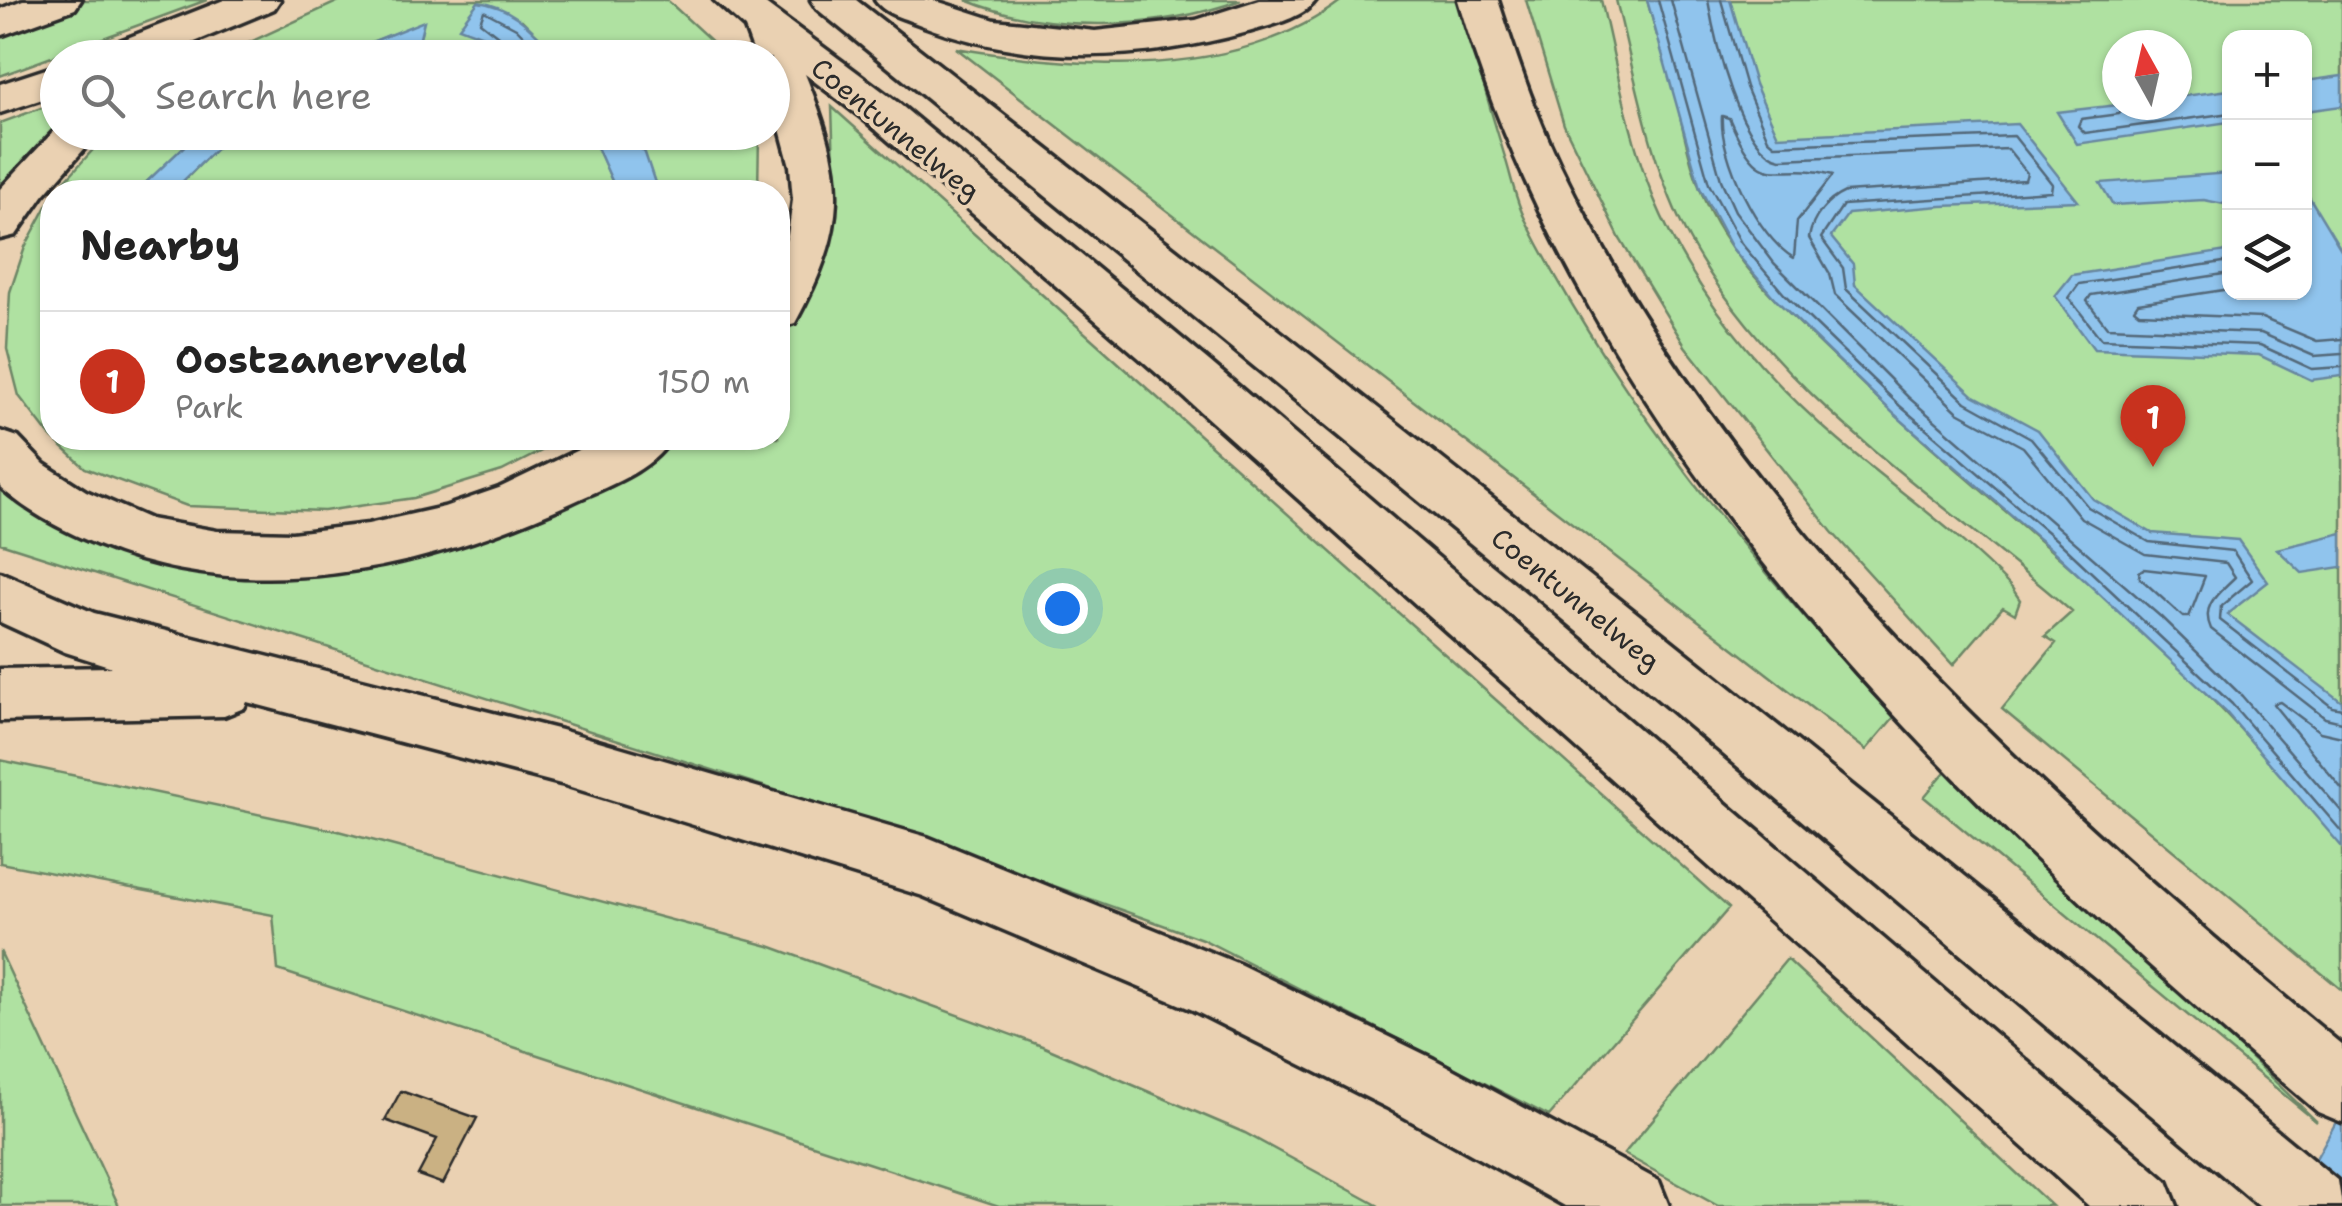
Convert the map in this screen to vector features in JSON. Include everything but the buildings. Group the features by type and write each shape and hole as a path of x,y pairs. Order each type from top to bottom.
{"highway":[{"path":"0,24 61,0"},
{"path":"161,40 260,0"},
{"path":"222,40 293,0"},
{"name":"Coentunnelweg","path":"831,0 1262,342 2140,1059 2314,1206"},
{"path":"896,0 958,26 1009,38 1099,44 1190,34 1296,0"},
{"path":"1478,0 1502,80 1556,204 1624,324 1761,520 1893,669 2004,786 2217,986 2342,1088"},
{"path":"748,12 762,40"},
{"name":"Coentunnelweg","path":"748,12 786,40"},
{"name":"Coentunnelweg","path":"790,43 882,112 1192,375 2142,1206"},
{"path":"0,99 40,85"},
{"path":"790,97 808,134 816,172 810,235 790,282"},
{"path":"0,223 27,185 61,150"},
{"path":"0,452 58,502 130,535 217,553 298,554 365,547 481,518 583,475 626,450"},
{"path":"0,596 85,635 561,756 927,867 1216,987 1511,1138 1634,1206"},
{"path":"0,695 287,689"}],"green space":[{"path":"82,0 207,0 98,40 40,40 40,61 0,76 0,31"},
{"path":"341,0 667,0 711,40 542,40 522,20 470,29 485,40 419,40 423,22 377,40 255,40"},
{"path":"966,0 1241,0 1175,17 1104,24 1032,19"},
{"path":"1342,0 1462,0 1525,219 1602,353 1646,418 1741,542 1894,717 1866,750 956,48 1104,64 1206,57 1254,45 1300,26"},
{"path":"1526,0 1601,0 1645,175 1670,233 1709,299 1757,360 1810,415 1971,549 2020,600 2015,614 2003,607 1953,665 1832,532 1685,346 1620,239 1564,125"},
{"path":"1616,0 1647,0 1657,36 1649,0 2342,0 2342,990 2002,709 2056,643 2045,636 2072,612 1863,441 1766,347 1724,295 1689,239 1664,182 1645,122","holes":["1680,116 2233,710 2267,759 2219,706 2116,607 1900,419 1760,283 1709,211"]},
{"path":"832,107 1729,908 1549,1116 1202,939 879,823 0,543 0,481 12,494 70,533 152,563 236,572 624,466 648,450 790,450 790,312 813,275 829,230 834,166"},
{"path":"40,108 40,150 45,150 0,189 0,123"},
{"path":"93,150 181,150 149,180 66,180"},
{"path":"214,150 599,150 612,180 185,180"},
{"path":"641,150 759,150 758,180 654,180"},
{"path":"40,219 40,423 19,396 7,349 10,292 25,247"},
{"path":"65,450 543,450 502,471 414,498 324,511 187,506 85,468"},
{"path":"0,760 338,831 769,946 1042,1046 1245,1133 1379,1206 999,1206 278,970 273,915 0,863"},
{"path":"1949,767 2317,1122 1924,797"},
{"path":"1,953 119,1206 0,1206"},
{"path":"1787,959 2052,1206 1718,1206 1624,1154"}],"water":[{"path":"1647,0 1730,0 1755,84 1778,136 2017,124 2078,201 1848,214 1831,237 1853,264 1855,285 1973,395 2038,430 2093,499 2152,533 2238,540 2268,582 2227,614 2342,702 2342,847 2225,711 2052,550 1893,413 1777,301 1732,248 1700,188"},
{"path":"478,2 503,9 542,40 489,40 459,27"},
{"path":"424,21 419,40 376,40"},
{"path":"2342,76 2342,106 2312,110 2312,80"},
{"path":"2222,91 2222,123 2077,144 2057,112 2102,107 2102,120 2192,120 2192,95"},
{"path":"180,150 215,150 184,180 149,180"},
{"path":"598,150 645,153 654,180 612,180"},
{"path":"2222,174 2222,204 2204,200 2113,205 2100,183"},
{"path":"2312,202 2342,251 2342,376 2311,380 2259,355 2094,349 2055,296 2072,275 2222,252 2222,300 2312,300"},
{"path":"2342,533 2342,567 2302,573 2277,549"},
{"path":"2342,1111 2342,1206 2290,1206"}],"place":[{"name":"Oostzanerveld","path":"2153,467"}]}
